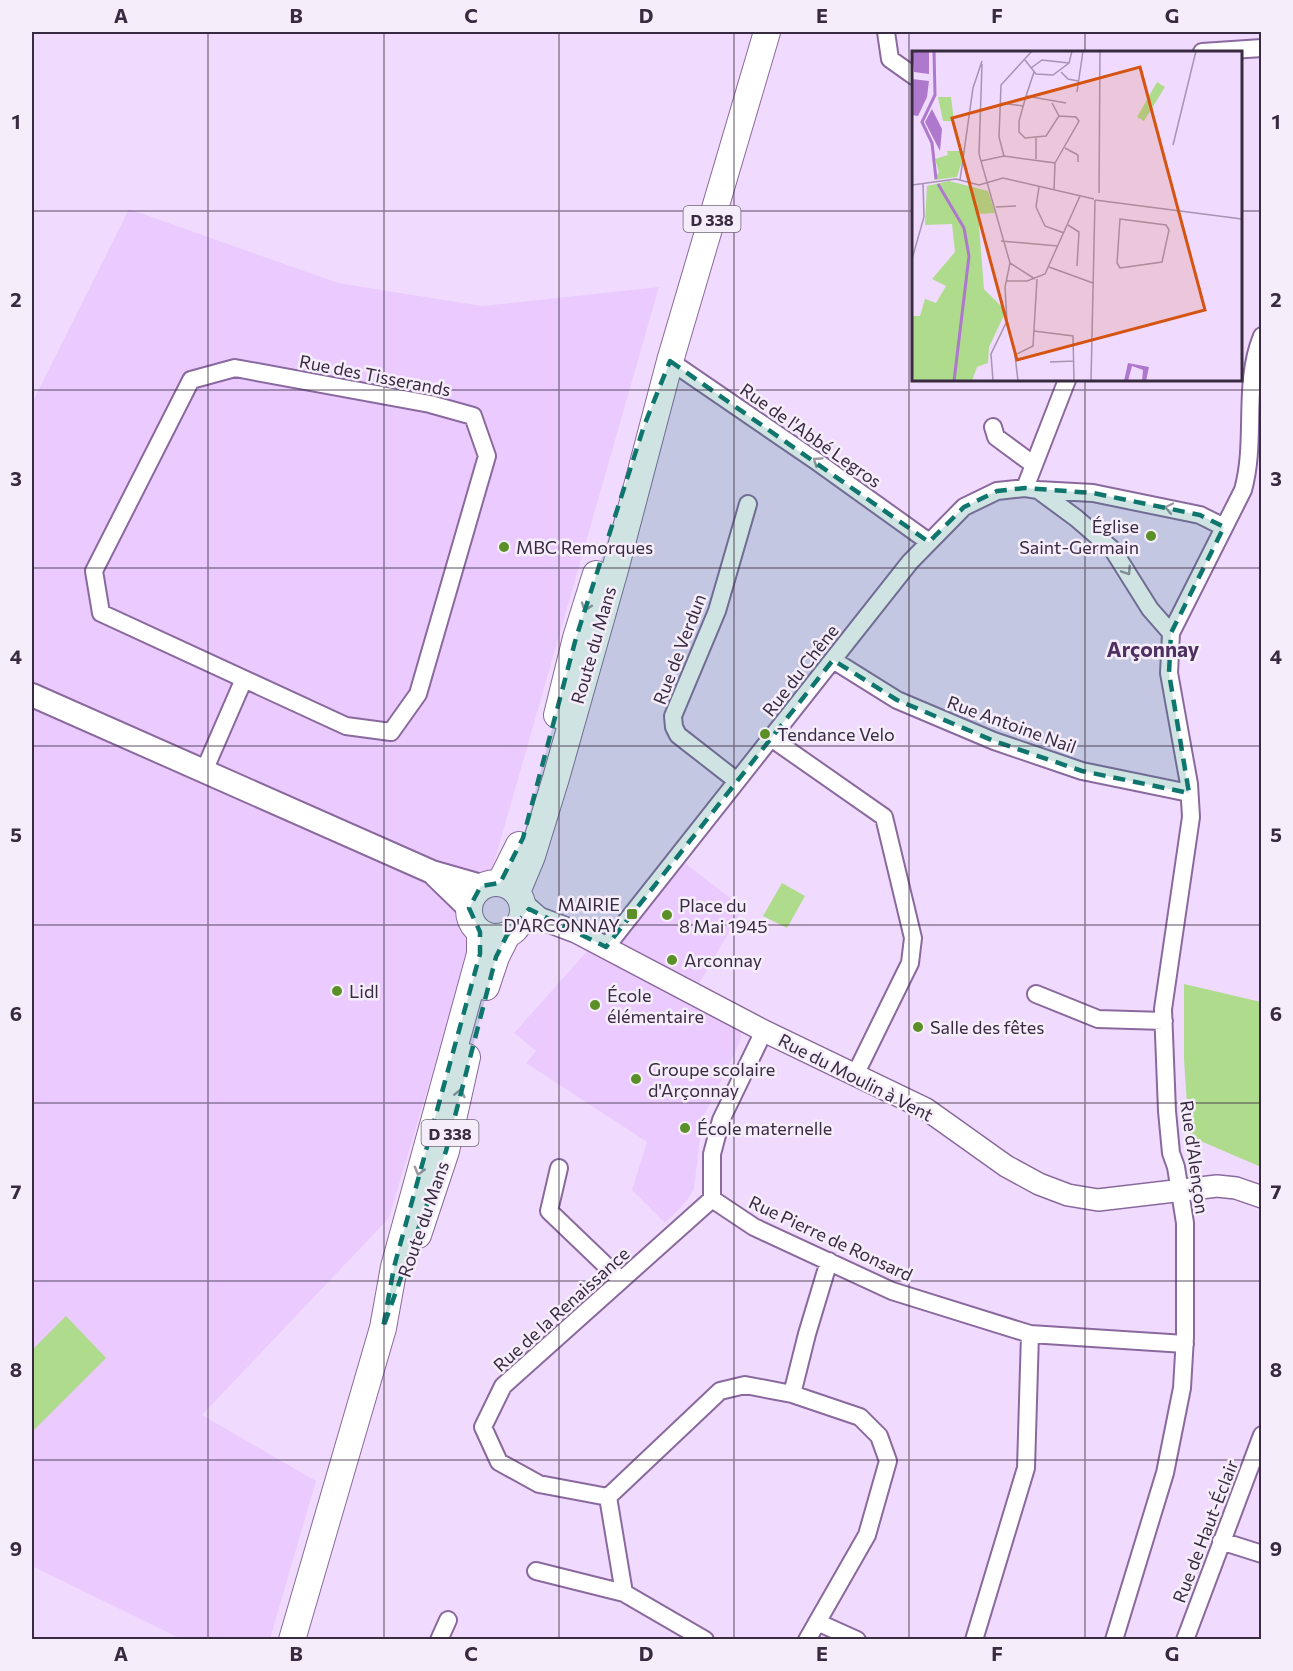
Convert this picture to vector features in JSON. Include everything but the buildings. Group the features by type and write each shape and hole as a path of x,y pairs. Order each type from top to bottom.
{"main road":[{"name":"Route du Mans","path":"292,1640 383,1328 405,1274 446,1150 472,1036 496,957 511,932 521,921 505,898 543,771 576,638 644,426 670,361 767,32"},
{"path":"32,695 310,820 432,872 505,898"},
{"path":"505,898 470,917 480,932 489,936 498,937 511,932"},
{"name":"Route du Mans","path":"383,1328 394,1267 480,954 480,932"}],"street":[{"path":"886,32 890,59 912,75"},
{"path":"1217,51 1262,48"},
{"path":"1067,381 1034,465 1031,489 1076,518 1113,550 1150,609 1171,633 1243,490 1248,471 1251,387 1258,345 1262,336"},
{"name":"Rue de l'Abbé Legros","path":"670,361 929,542"},
{"name":"Rue des Tisserands","path":"235,368 430,404 473,416 487,456 418,694 391,732 346,726 244,679 101,613 94,571 191,380 235,368"},
{"path":"993,427 996,437 1034,465"},
{"name":"Rue du Chêne","path":"606,947 910,562 964,507 997,491 1031,489 1093,493 1200,515 1224,526"},
{"name":"Rue de Verdun","path":"737,781 678,735 674,727 673,716 717,611 748,504"},
{"name":"Rue d'Alençon","path":"1114,1640 1165,1473 1182,1388 1185,1344 1185,1223 1176,1167 1171,1153 1163,1010 1191,817 1169,673 1171,633"},
{"name":"Rue Antoine Nail","path":"833,660 897,700 994,741 1082,771 1189,793"},
{"path":"204,771 244,679"},
{"path":"771,738 884,817 913,938 912,952 910,963 855,1075"},
{"name":"Rue du Moulin à Vent","path":"505,898 606,947 764,1031 926,1108 1006,1166 1039,1184 1068,1196 1098,1200 1202,1187 1236,1188 1262,1197"},
{"path":"1036,994 1098,1019 1164,1021"},
{"path":"712,1199 712,1154 721,1120 764,1031"},
{"path":"559,1168 549,1211 621,1280"},
{"name":"Rue Pierre de Ronsard","path":"712,1199 754,1227 892,1291 1030,1334 1185,1344"},
{"name":"Rue de la Renaissance","path":"608,1497 539,1484 499,1462 483,1427 503,1386 712,1199"},
{"path":"792,1394 829,1262"},
{"path":"974,1640 1026,1468 1030,1334"},
{"path":"624,1593 608,1497 720,1391 745,1385 792,1394 860,1417 879,1436 888,1461 867,1535 807,1640"},
{"name":"Rue de Haut-Éclair","path":"1185,1640 1262,1436"},
{"path":"1221,1541 1262,1554"},
{"path":"536,1570 624,1593 705,1640"},
{"path":"439,1640 447,1620"},
{"path":"818,1622 857,1640"}],"highlighted area":[{"path":"670,361 929,542 964,507 997,491 1025,488 1093,493 1200,515 1224,527 1171,633 1169,673 1189,793 1082,771 994,741 897,700 833,660 606,947 529,909 507,935 496,957 446,1151 383,1328 394,1267 480,954 480,932 469,908 481,886 500,883 523,838 576,638 644,426"}],"shaded area":[{"path":"129,209 338,283 482,306 659,287 469,950 389,1218 202,1415 316,1481 270,1639 181,1639 32,1566 32,403"},
{"path":"681,860 743,908 696,989 611,947"},
{"name":"Groupe scolaire d'Arçonnay","path":"589,949 742,1030 740,1042 702,1120 694,1189 686,1202 665,1223 632,1190 647,1142 526,1063 536,1051 514,1033"}],"green space":[{"path":"782,883 805,896 787,928 763,916"},
{"path":"1184,984 1261,1002 1261,1167 1189,1136 1184,1059"},
{"path":"66,1316 106,1358 32,1432 32,1350"}],"place":[{"name":"Église Saint-Germain","path":"1151,536"},
{"name":"MBC Remorques","path":"504,547"},
{"name":"Tendance Velo","path":"765,734"},
{"name":"MAIRIE D'ARCONNAY","path":"632,914"},
{"name":"Place du 8 Mai 1945","path":"667,915"},
{"name":"Arconnay","path":"672,960"},
{"name":"Lidl","path":"337,991"},
{"name":"École élémentaire","path":"595,1005"},
{"name":"Salle des fêtes","path":"918,1027"},
{"name":"Groupe scolaire d'Arçonnay","path":"636,1079"},
{"name":"École maternelle","path":"685,1128"}],"district":[{"name":"Arçonnay","path":"1153,648"}]}
